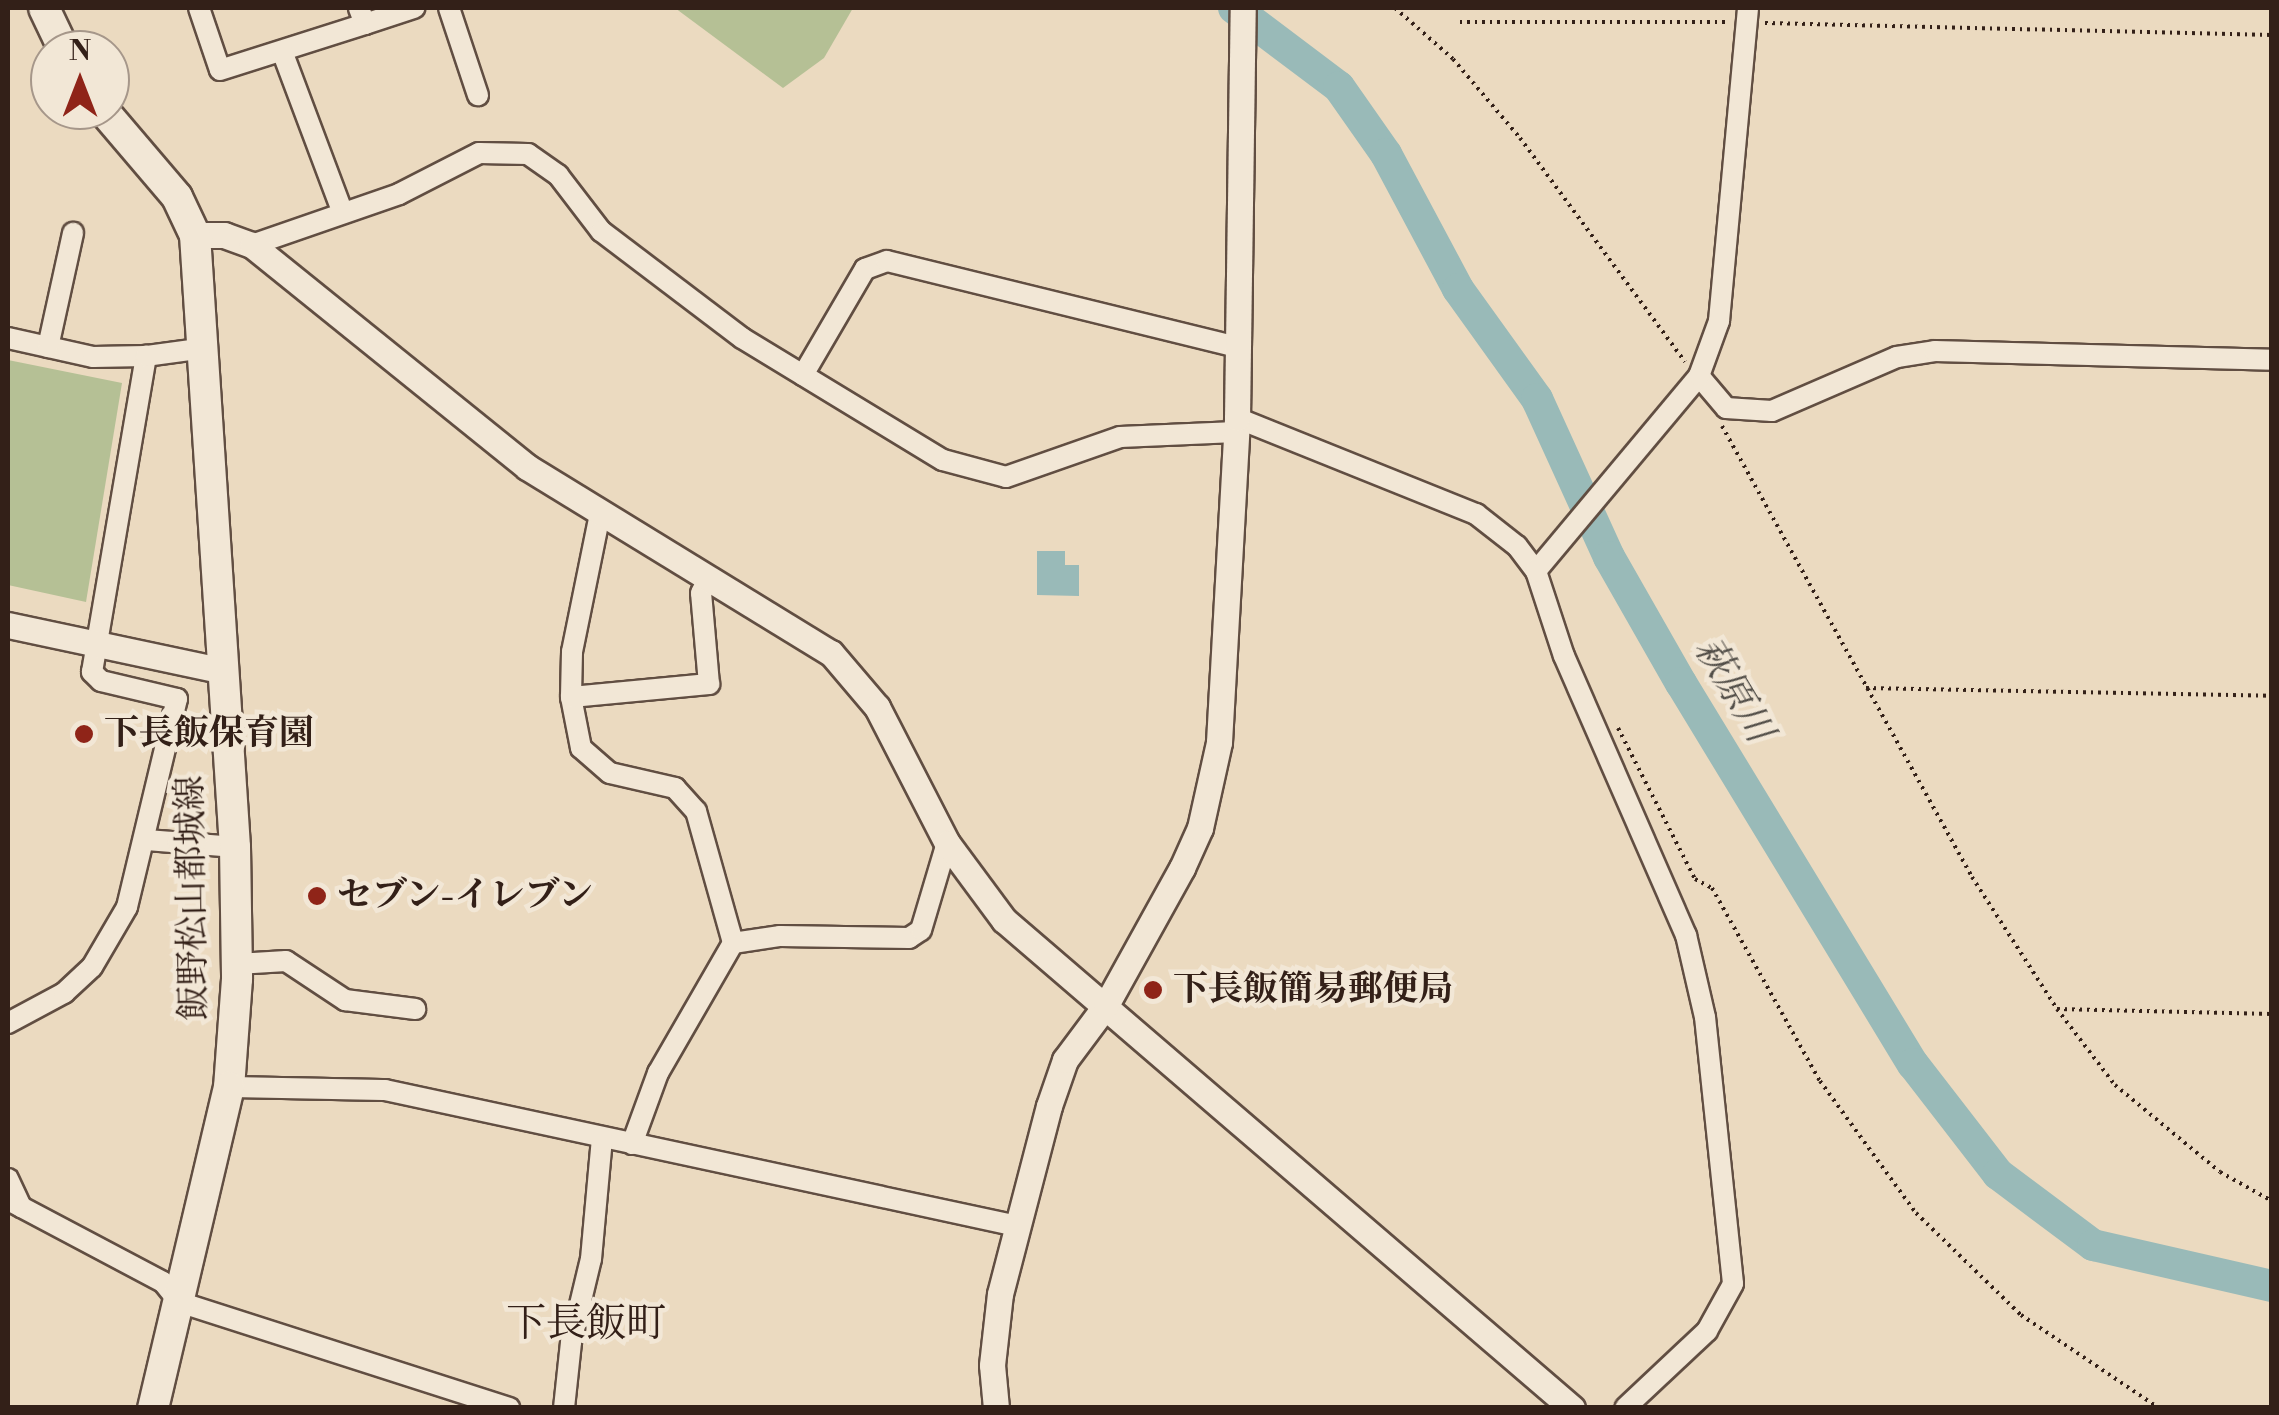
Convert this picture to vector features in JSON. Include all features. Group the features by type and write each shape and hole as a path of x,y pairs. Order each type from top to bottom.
{"main road":[{"name":"飯野松山都城線","path":"120,130 177,196 195,235 234,846 237,964 228,1087 153,1408"}],"street":[{"path":"199,8 220,70 282,51 362,16 414,8"},
{"path":"450,8 478,94"},
{"path":"996,1408 994,1333 1017,1226 1064,1060 1106,1005 1182,868 1209,796 1220,742 1236,425 1243,8"},
{"path":"1541,564 1694,381 1719,322 1748,15"},
{"path":"282,51 344,212"},
{"path":"252,245 399,194 479,152 528,154 558,175 601,231 803,376 943,460 1006,477 1120,437 1236,425 1476,514 1541,564 1564,656 1686,935 1705,1018 1733,1248 1734,1284 1724,1310 1626,1408"},
{"path":"48,347 73,233"},
{"path":"195,235 224,234 252,245 454,412 600,514 800,630 855,677 947,843 1004,920 1572,1408"},
{"path":"803,376 865,269 887,261 1238,347"},
{"path":"8,338 93,357 146,356 205,348"},
{"path":"1694,381 1726,408 1788,407 1897,356 1934,351 2272,360"},
{"path":"8,1023 64,993 92,967 127,908 147,840 177,699 101,681 92,672 146,356"},
{"path":"600,514 572,652 571,697 581,748 595,764 629,780 676,788 696,811 733,943 658,1073 632,1144"},
{"path":"571,697 709,684 701,594 709,578"},
{"path":"8,624 220,670"},
{"path":"147,840 234,846"},
{"path":"733,943 780,936 909,938 922,930 947,843"},
{"path":"237,964 286,960 345,1000 415,1009"},
{"path":"228,1087 385,1090 1017,1226"},
{"path":"564,1408 571,1342 591,1258 602,1138"},
{"path":"8,1179 14,1204 163,1282 180,1302 510,1408"}],"path":[{"path":"1395,8 1453,59 1520,138 1694,381"},
{"path":"1460,22 1748,15 2272,35"},
{"path":"1726,408 1722,430 1972,878 2057,1009 2115,1085 2220,1172 2272,1201"},
{"path":"1865,688 2272,696"},
{"path":"1611,713 1694,879 1712,888 1820,1080 1916,1213 2022,1316 2159,1408"},
{"path":"2057,1009 2272,1014"}],"green space":[{"path":"675,8 853,8 824,58 783,88"},
{"path":"8,360 122,383 86,602 8,585"}],"water":[{"path":"1037,551 1065,551 1065,565 1079,565 1079,596 1037,595"}],"waterway":[{"name":"萩原川","path":"1234,8 1339,87 1386,154 1458,289 1537,399 1609,557 1681,683 1913,1064 1998,1174 2093,1245 2272,1286"}],"place":[{"name":"下長飯保育園","path":"84,734"},
{"name":"セブン-イレブン","path":"317,896"},
{"name":"下長飯簡易郵便局","path":"1153,990"}],"district":[{"name":"下長飯町","path":"586,1324"}]}
